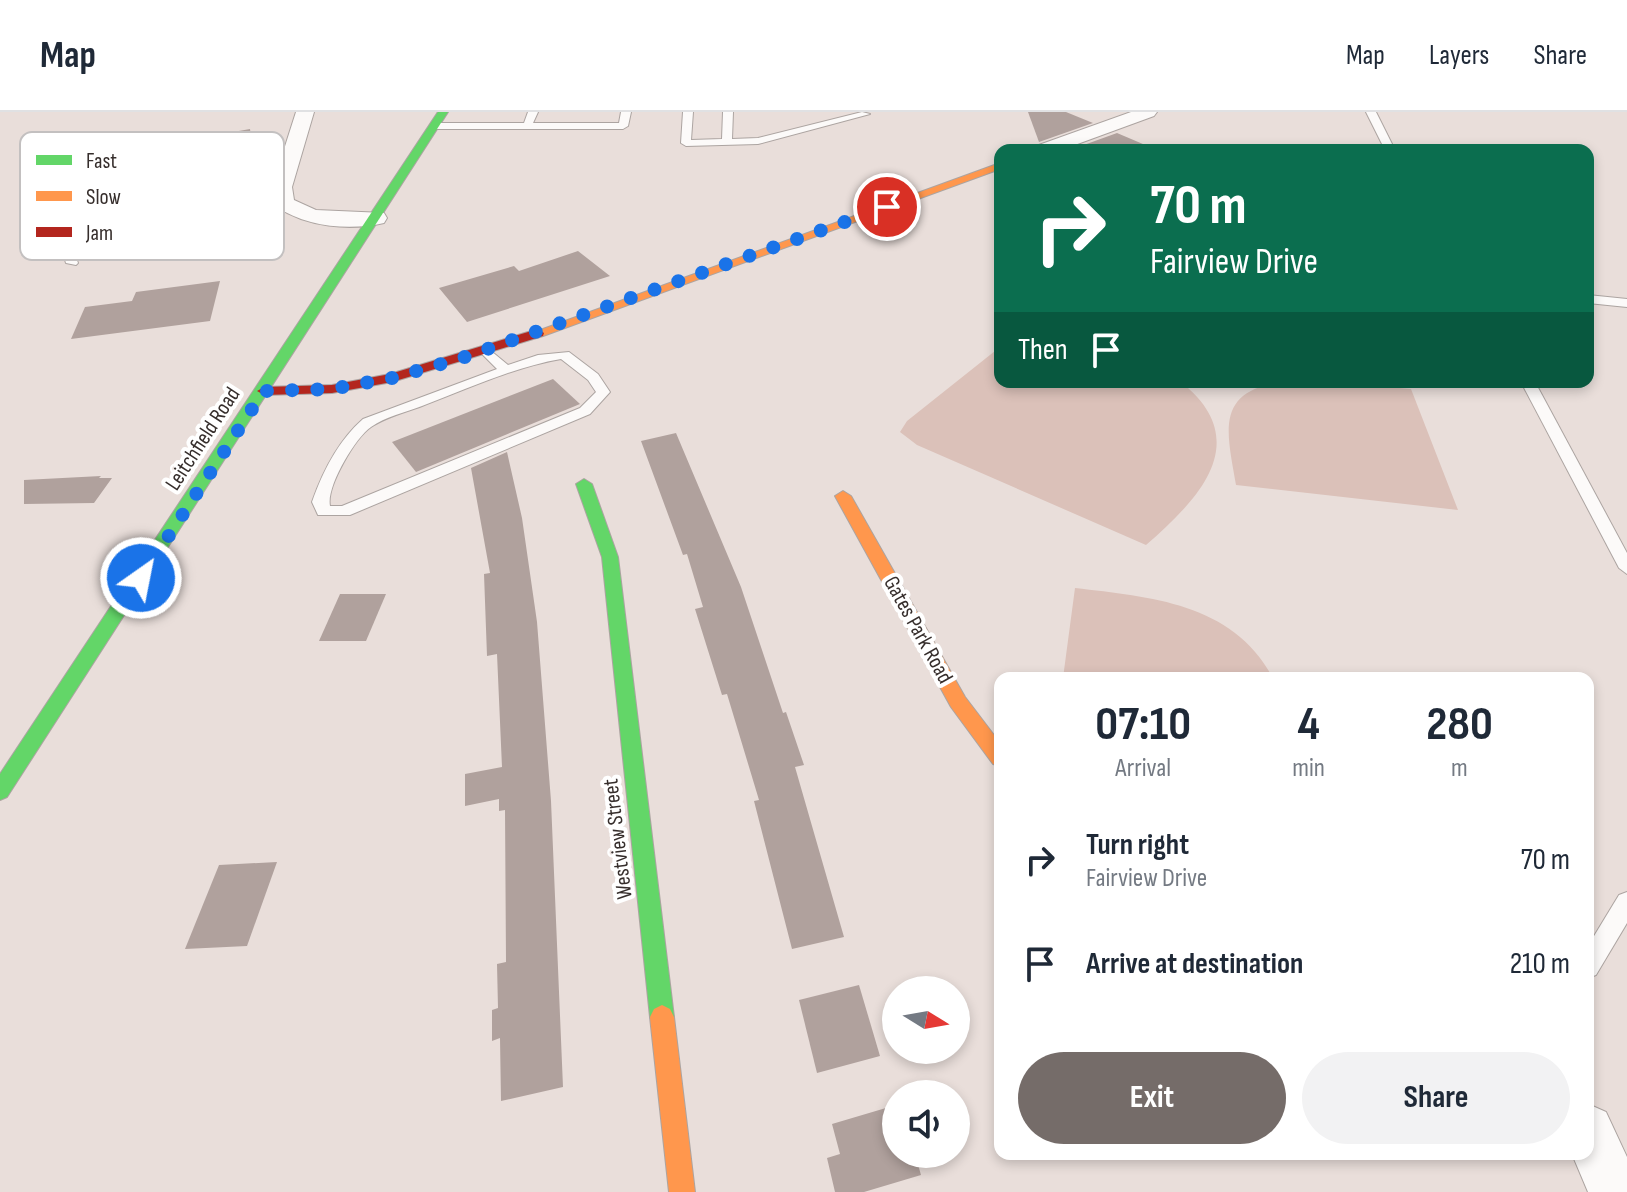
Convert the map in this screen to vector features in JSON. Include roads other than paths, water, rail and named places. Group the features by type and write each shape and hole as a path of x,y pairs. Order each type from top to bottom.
{"street":[{"path":"284,180 305,112"},
{"path":"1060,144 1148,112"},
{"name":"Leitchfield Road","path":"0,791 439,119"},
{"path":"264,391 332,389 361,384 485,350 994,168"},
{"path":"284,203 319,218 376,218"},
{"name":"Westview Street","path":"584,484 610,557 682,1192"},
{"name":"Gates Park Road","path":"843,496 958,702 994,750"},
{"path":"1594,1144 1615,1192"}],"lane":[{"path":"527,126 533,112"},
{"path":"439,119 527,126 623,126 626,112"},
{"path":"688,112 686,143 758,141 865,114"},
{"path":"727,142 728,112"},
{"path":"1371,112 1387,144"},
{"path":"1594,300 1627,303"},
{"path":"485,350 506,370"},
{"path":"564,355 593,377 603,392 585,411 344,511 324,511 320,502 324,489 357,430 368,422 506,370 538,359 564,355"},
{"path":"1531,388 1627,568"},
{"path":"1594,957 1627,902"}]}
